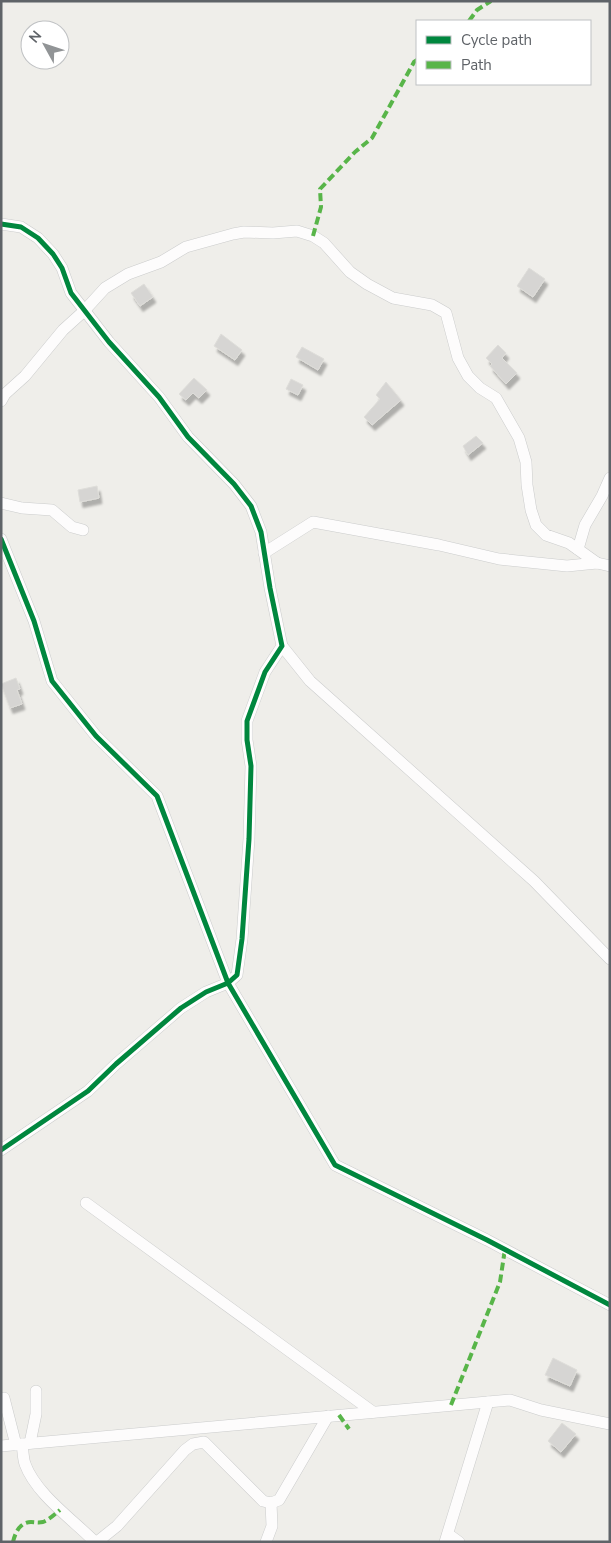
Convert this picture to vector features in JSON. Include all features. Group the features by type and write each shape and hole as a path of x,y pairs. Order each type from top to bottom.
{"street":[{"path":"1,224 21,227 38,238 53,254 62,268 71,293 109,342 159,397 188,437 234,484 251,506 260,532 282,646 310,682 534,881 610,959"},
{"path":"1,401 5,394 25,376 63,330 105,288 128,274 161,262 186,248 244,232 273,233 297,231 313,236 324,243 350,272 367,284 394,298 432,305 446,313 458,358 468,376 480,388 496,398 519,438 526,462 527,485 536,525 546,535 570,543 598,563"},
{"path":"578,549 585,525 610,478"},
{"path":"1,503 22,508 52,510 72,527 83,530"},
{"path":"264,554 313,522 499,559 567,566 598,563 610,566"},
{"path":"1,539 34,622 52,681 96,736 157,796 228,983 335,1165 487,1240 610,1305"},
{"path":"1,1150 88,1091 116,1064 181,1008 206,992 228,983 237,975 244,921 249,839 251,766 247,740 247,721 265,672 282,646"},
{"path":"86,1203 373,1412"},
{"path":"23,1444 36,1414 36,1391"},
{"path":"1,1399 4,1398 23,1444 25,1462 32,1478 60,1510 96,1542 117,1526 185,1450 193,1444 204,1442 263,1501 271,1503 279,1500 328,1416"},
{"path":"1,1446 510,1400 541,1410 610,1424"},
{"path":"459,1542 447,1538 488,1402"},
{"path":"266,1542 272,1526 271,1503"}],"building":[{"path":"529,268 545,279 533,297 517,286"},
{"path":"144,284 153,297 140,306 131,293"},
{"path":"221,334 242,350 235,360 214,346"},
{"path":"498,345 506,353 502,358 517,373 506,384 490,366 492,364 486,358"},
{"path":"302,347 324,359 318,370 296,357"},
{"path":"194,378 207,390 199,398 193,393 186,400 179,394"},
{"path":"291,379 303,385 298,395 286,389"},
{"path":"386,382 401,400 372,425 364,417 380,399 376,395"},
{"path":"476,436 483,443 468,455 463,446"},
{"path":"97,486 99,498 80,502 78,490"},
{"path":"16,678 20,689 17,690 22,704 10,708 1,684"},
{"path":"553,1358 577,1370 570,1386 545,1375"},
{"path":"562,1423 576,1434 561,1452 548,1441"}],"marked path":[{"path":"470,20 477,10 491,1"},
{"path":"313,236 321,207 320,189 355,152 372,138 416,61"},
{"path":"451,1405 500,1282 505,1249"},
{"path":"339,1415 349,1429"},
{"path":"13,1542 21,1526 27,1522 43,1522 60,1510"}],"cycle path":[{"path":"1,224 21,227 38,238 53,254 62,268 71,293 109,342 159,397 188,437 234,484 251,506 261,532 282,646 265,672 247,721 247,740 251,766 249,839 242,939 237,975 228,983 206,992 181,1008 116,1064 88,1091 1,1150"},
{"path":"1,539 34,621 52,681 96,736 157,796 228,983 335,1165 487,1240 610,1305"}]}
